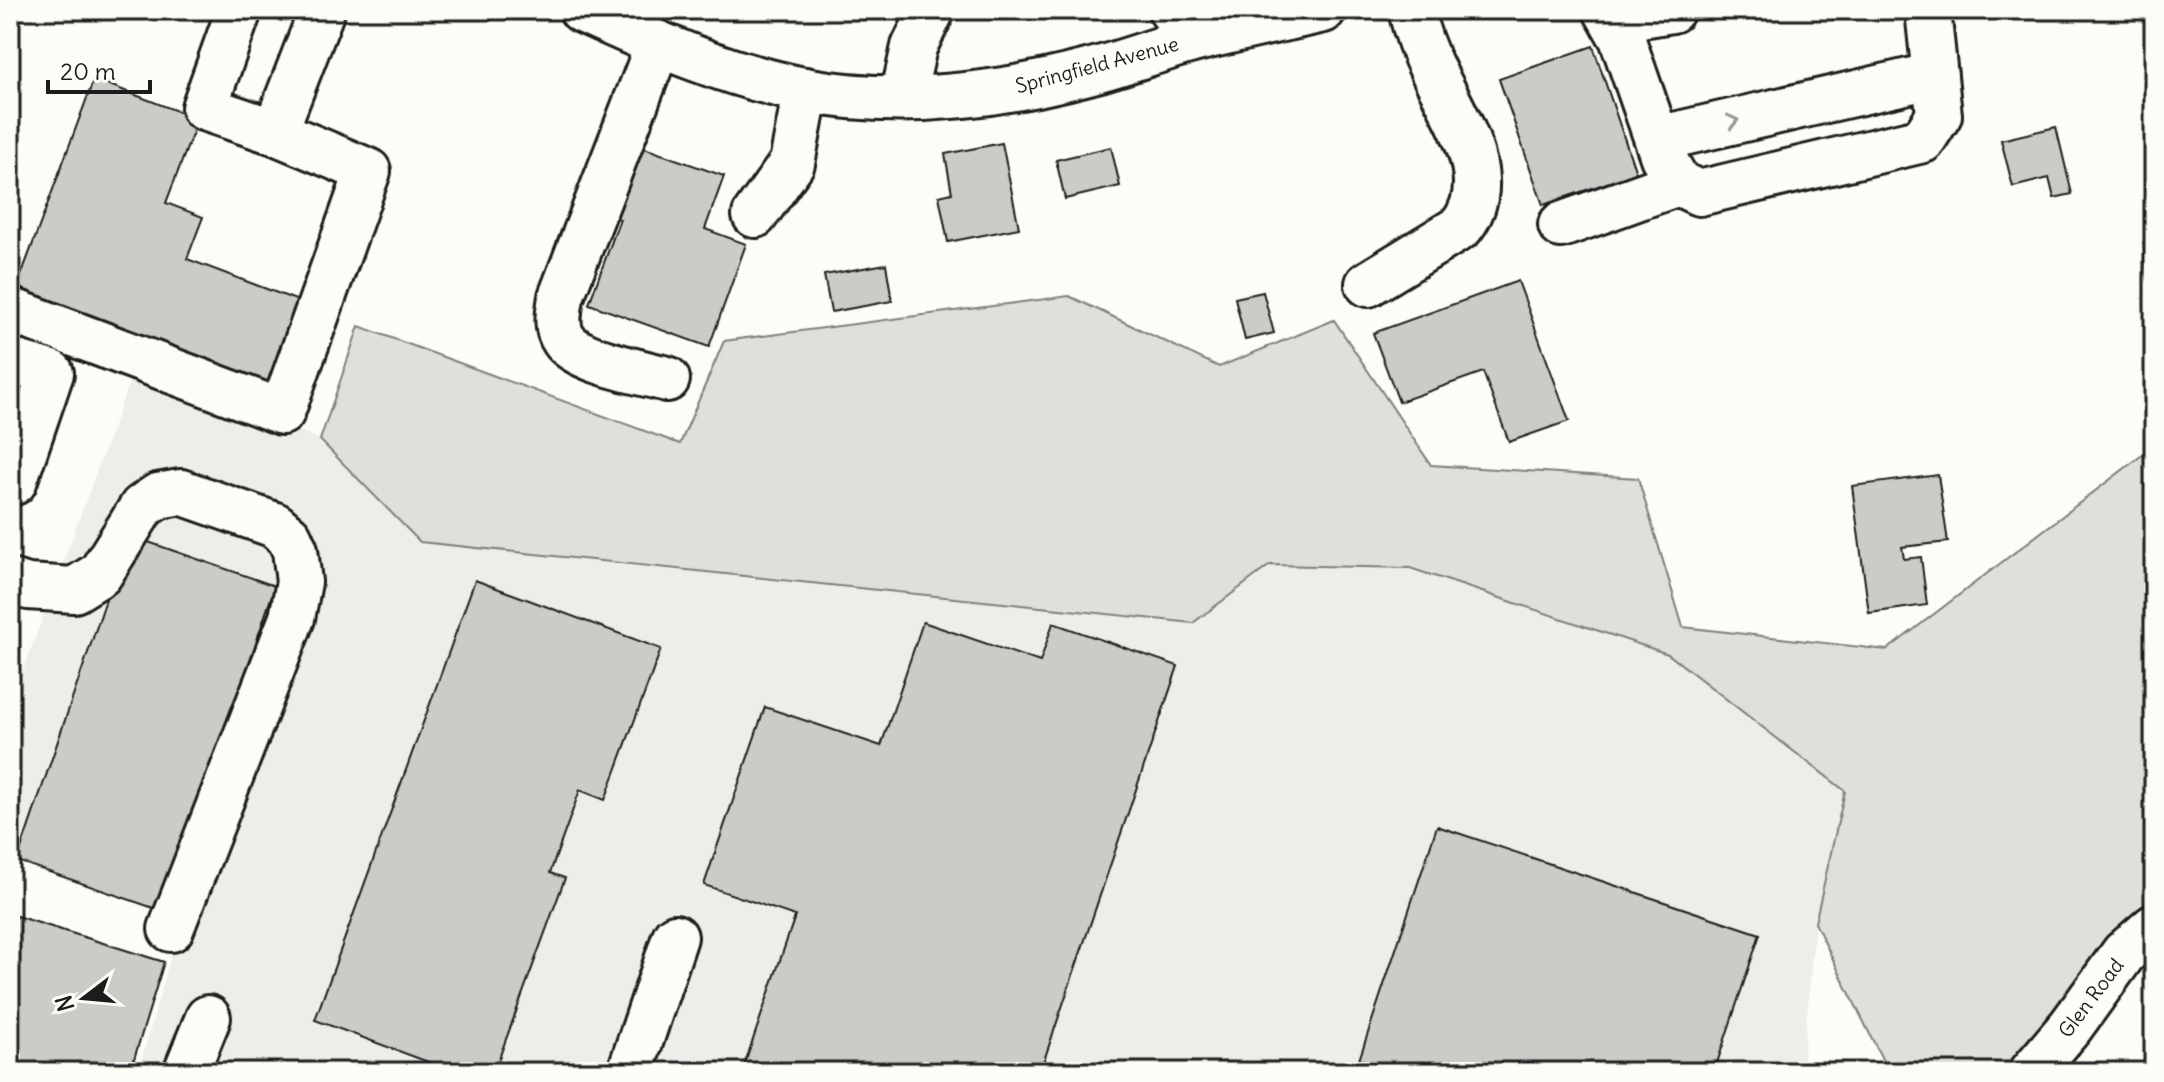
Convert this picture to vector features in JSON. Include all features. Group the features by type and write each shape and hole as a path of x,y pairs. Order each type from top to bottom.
{"main road":[{"path":"10,310 282,412 368,171 275,132 204,108 239,10"},
{"path":"275,132 322,10"},
{"name":"Springfield Avenue","path":"582,10 658,45 740,74 806,90 903,97 964,95 1041,83 1087,72 1182,25 1323,10"},
{"path":"903,97 914,47 932,10"},
{"path":"1368,284 1461,227 1474,205 1474,160 1425,54 1411,10"},
{"path":"1635,17 1663,157 1678,183 1699,193 1923,140 1939,115 1928,10"},
{"path":"658,45 561,297 558,321 562,338 574,352 667,379"},
{"path":"1657,139 1935,75"},
{"path":"755,215 792,163 806,90"},
{"path":"1561,225 1678,183"},
{"path":"10,361 51,373 14,482"},
{"path":"10,582 28,587 74,590 100,574 142,507 158,496 181,492 275,525 289,537 295,550 299,582 292,618 171,929"},
{"name":"Glen Road","path":"2032,1072 2071,1026 2124,953 2154,927"},
{"path":"630,1072 675,937"},
{"path":"186,1072 208,1018"}],"shaded area":[{"path":"2143,242 2154,242 2154,323"},
{"path":"1069,296 1219,367 1334,320 1431,465 1638,478 1683,627 1887,650 2154,446 2154,940 2025,1072 1906,1072 1885,1065 1815,923 1845,791 1668,654 1410,568 1270,565 1193,623 420,542 320,440 359,326 680,444 724,341"},
{"path":"139,356 320,440 420,542 1193,623 1270,565 1410,568 1668,654 1845,791 1815,923 1802,1072 138,1072 182,917 10,858 10,706"}],"building":[{"path":"873,10 893,10 890,18"},
{"path":"1593,46 1636,173 1543,205 1499,79"},
{"path":"94,79 198,119 166,203 203,217 187,259 304,303 272,387 16,289"},
{"path":"2056,127 2072,194 2054,198 2049,178 2013,187 2001,140"},
{"path":"630,143 724,176 705,229 746,244 709,347 589,304 620,219 605,214"},
{"path":"1002,143 1019,228 948,242 939,196 952,193 945,154"},
{"path":"1111,147 1120,186 1065,199 1056,160"},
{"path":"886,264 892,301 831,312 824,275"},
{"path":"1518,281 1569,421 1509,442 1483,372 1399,402 1373,333"},
{"path":"1263,292 1274,333 1245,340 1235,298"},
{"path":"1938,475 1948,542 1902,547 1904,559 1921,557 1927,605 1869,613 1852,486"},
{"path":"128,535 275,586 165,912 17,861"},
{"path":"475,580 661,649 605,800 580,790 550,873 565,878 494,1072 455,1072 315,1020"},
{"path":"923,622 1040,662 1053,623 1178,666 1040,1072 742,1072 795,916 704,885 765,707 881,746"},
{"path":"1437,826 1760,934 1714,1072 1355,1072"},
{"path":"10,914 164,962 130,1072 10,1072"}]}
